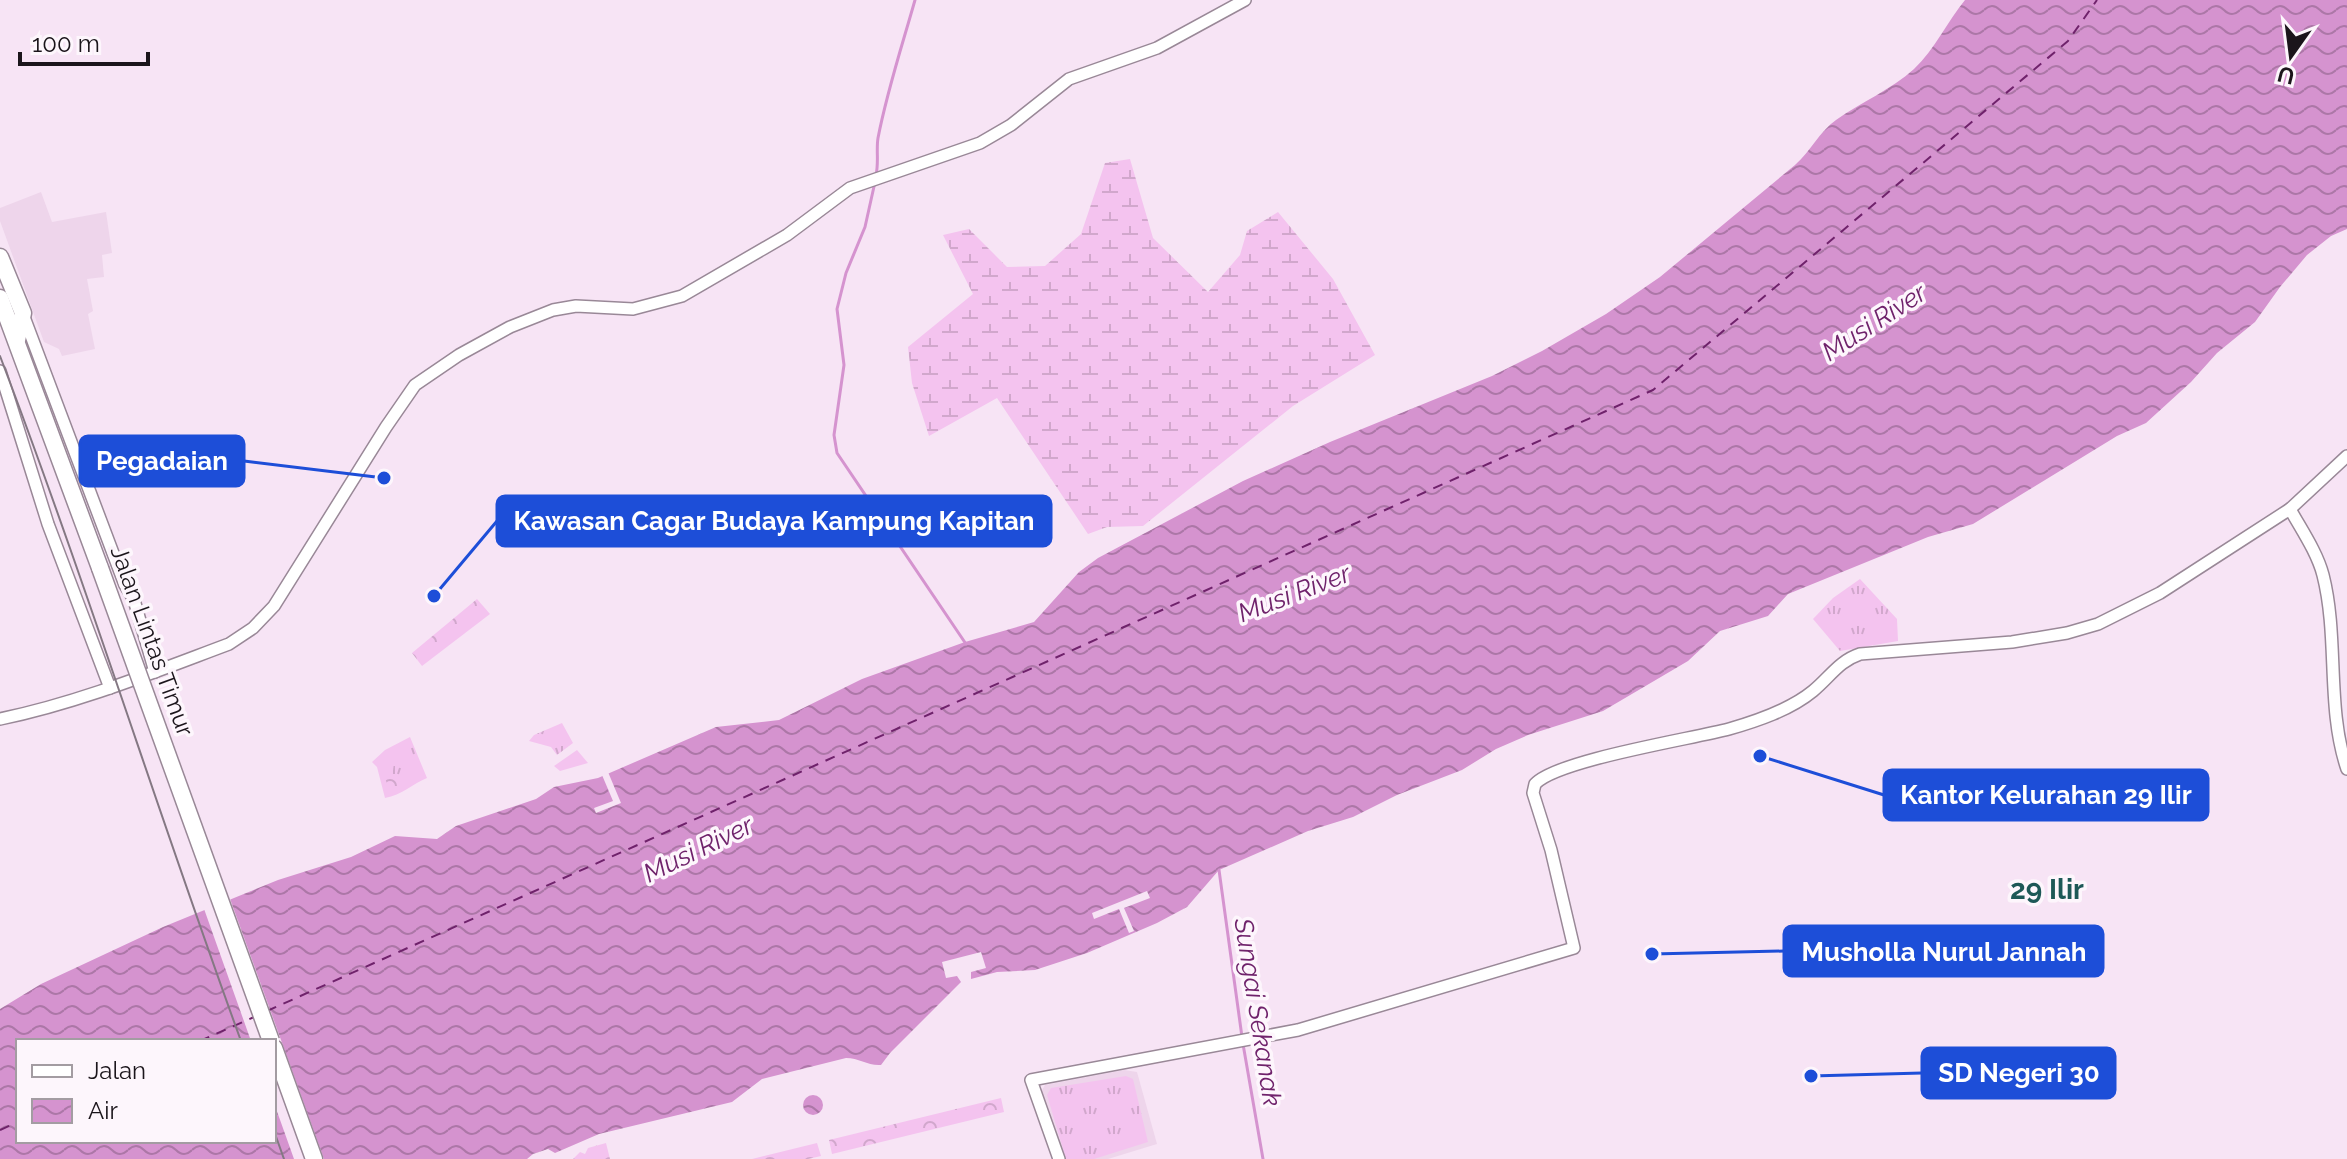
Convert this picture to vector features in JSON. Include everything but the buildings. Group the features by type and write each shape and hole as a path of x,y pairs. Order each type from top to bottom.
{"highway":[{"path":"0,257 23,313 4,334"},
{"name":"Jalan Lintas Timur","path":"0,298 4,334 270,1039"},
{"name":"Jalan Lintas Timur","path":"95,569 260,1039"},
{"path":"276,1054 314,1159"},
{"path":"276,1082 304,1159"}],"street":[{"path":"0,719 110,688 243,637 274,606 415,385 485,339 553,310 586,306 628,309 671,300 702,286 787,235 833,199 859,184 980,143 1011,125 1069,79 1157,48 1245,0"},
{"path":"23,313 114,557 134,600 155,672"},
{"path":"0,371 48,524 110,688"},
{"path":"1059,1159 1031,1080 1311,1026 1574,948 1551,850 1533,793 1539,780 1549,773 1611,755 1729,729 1768,715 1814,691 1840,663 1862,653 2012,642 2067,633 2098,624 2160,593 2290,509 2347,456"},
{"path":"2290,509 2322,571 2337,720 2347,769"}],"shaded area":[{"path":"41,192 52,222 106,212 112,253 102,255 104,277 87,279 93,311 88,314 95,349 62,356 59,349 44,342 0,221 0,208"},
{"path":"1124,1070 1137,1072 1157,1144 1108,1159 1062,1159 1041,1092 1045,1085"}],"green space":[{"path":"1130,159 1153,238 1208,292 1240,255 1247,231 1278,212 1333,279 1375,355 1293,406 1143,526 1107,527 1088,534 997,398 929,436 912,383 908,347 973,294 943,235 969,229 1007,267 1045,266 1081,234 1105,163"},
{"path":"1860,579 1897,619 1898,641 1840,651 1813,619 1833,598"},
{"path":"477,599 490,614 422,666 412,653"},
{"path":"562,723 573,743 557,755 551,747 529,741 534,735"},
{"path":"410,737 427,778 385,798 377,767 372,762 385,750"},
{"path":"577,750 588,763 560,771 554,766"},
{"path":"390,752 394,763 392,778 400,777 402,783 397,790 389,790 380,762"},
{"path":"1126,1076 1133,1079 1148,1142 1094,1159 1066,1159 1047,1095 1051,1088"},
{"path":"1001,1098 1004,1112 832,1154 829,1140"},
{"path":"606,1143 610,1159 573,1159 580,1152 585,1154 588,1148"},
{"path":"817,1143 821,1156 808,1159 752,1159"}],"water":[{"name":"Musi River","path":"1965,0 2347,0 2347,229 2331,236 2307,255 2255,322 2217,353 2146,423 2117,436 1973,524 1928,537 1788,594 1768,616 1720,631 1688,661 1603,711 1528,735 1496,749 1462,770 1219,870 1187,907 1087,953 1035,970 997,972 971,979 971,972 986,968 981,952 942,962 946,978 957,976 961,982 881,1065 846,1058 762,1079 732,1102 599,1134 555,1153 548,1149 527,1159 0,1159 0,1009 41,984 163,927 278,880 351,857 395,836 437,839 456,826 536,799 554,787 598,778 716,727 779,720 862,679 965,642 1034,622 1079,572 1098,558 1243,481 1492,376 1606,314 1660,277 1795,165 1836,120 1896,83 1928,53"},
{"path":"809,1095 817,1095 823,1105 817,1115 809,1115 803,1109 803,1101"}],"pier":[{"path":"608,772 621,803 596,813 594,808 613,801 602,775"},
{"path":"1147,891 1150,898 1124,908 1134,931 1129,933 1119,909 1094,919 1092,913"},
{"path":"229,896 324,1159 294,1159 276,1109 276,1039 250,1039 203,906"}],"waterway":[{"path":"876,175 877,143 882,120 915,0"},
{"path":"875,182 865,227 846,273 837,309 844,365 834,435 837,453 966,644"},
{"name":"Sungai Sekanak","path":"1219,870 1242,1037"},
{"name":"Sungai Sekanak","path":"1243,1044 1263,1159"}],"ferry route":[{"path":"267,1011 1653,390 2068,41 2097,0"},
{"path":"204,1039 254,1017"},
{"path":"0,1130 16,1123"}],"tram line":[{"path":"0,356 240,1039"},
{"path":"276,1137 284,1159"}],"place":[{"name":"Pegadaian","path":"384,478"},
{"name":"Kawasan Cagar Budaya Kampung Kapitan","path":"434,596"},
{"name":"Kantor Kelurahan 29 Ilir","path":"1760,756"},
{"name":"Musholla Nurul Jannah","path":"1652,954"},
{"name":"SD Negeri 30","path":"1811,1076"}],"district":[{"name":"29 Ilir","path":"2047,889"}]}
